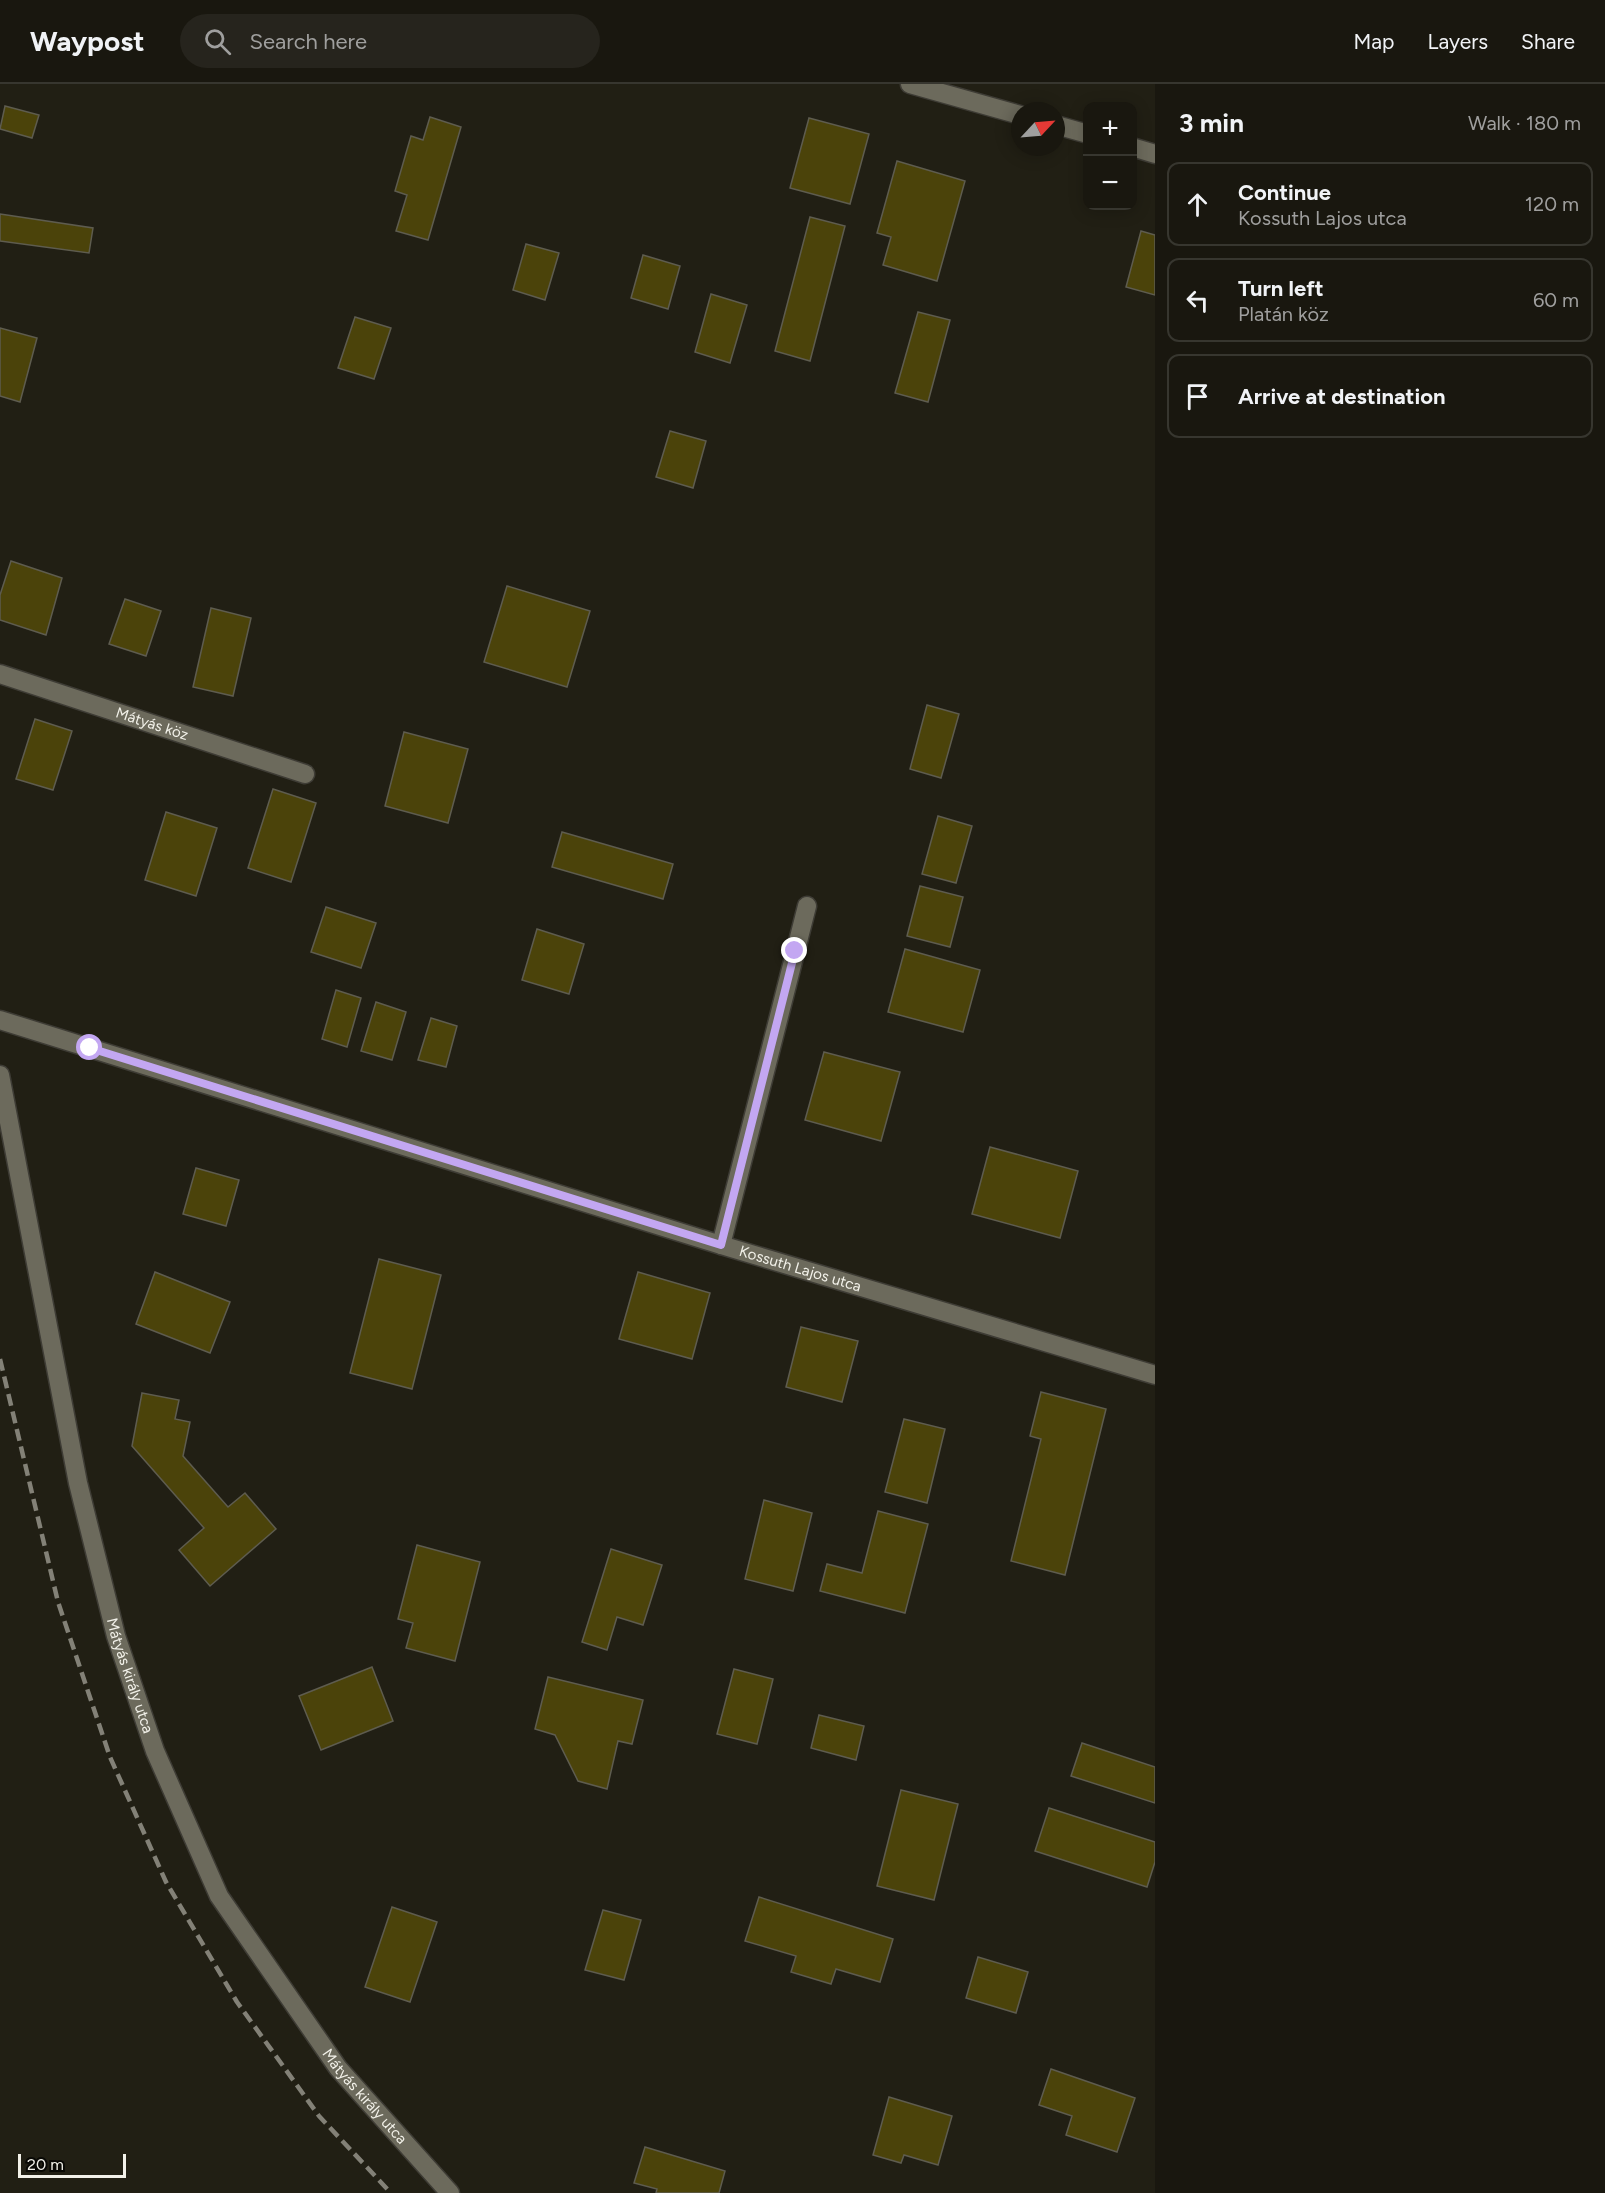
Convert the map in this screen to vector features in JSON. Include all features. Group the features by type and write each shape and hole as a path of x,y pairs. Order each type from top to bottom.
{"street":[{"path":"910,84 1011,112"},
{"path":"1065,128 1083,133"},
{"path":"1137,149 1155,154"},
{"name":"Mátyás köz","path":"0,674 305,774"},
{"path":"721,1245 807,906"},
{"name":"Kossuth Lajos utca","path":"0,1020 721,1245 1155,1375"},
{"name":"Mátyás király utca","path":"0,1075 78,1484 116,1636 155,1750 219,1896 338,2068 450,2193"}],"building":[{"path":"5,106 39,115 32,138 0,129"},
{"path":"430,117 461,127 428,240 396,231 407,195 395,191 411,136 423,140"},
{"path":"809,118 869,134 850,204 790,188"},
{"path":"897,161 965,181 937,281 883,265 891,237 877,233"},
{"path":"0,214 93,228 89,253 0,241"},
{"path":"810,217 845,226 810,361 775,351"},
{"path":"1141,231 1155,235 1155,295 1126,287"},
{"path":"526,244 559,253 545,300 513,290"},
{"path":"643,255 680,266 668,309 631,298"},
{"path":"711,294 747,305 730,363 695,352"},
{"path":"918,312 950,320 928,402 895,393"},
{"path":"355,317 391,328 374,379 338,368"},
{"path":"0,328 37,338 20,402 0,396"},
{"path":"670,431 706,441 693,488 656,477"},
{"path":"11,561 62,578 46,635 0,620 0,595"},
{"path":"507,586 590,611 567,687 484,662"},
{"path":"125,599 161,611 146,656 109,644"},
{"path":"211,608 251,618 233,696 193,687"},
{"path":"927,705 959,714 941,778 910,769"},
{"path":"35,719 72,731 53,790 16,779"},
{"path":"404,732 468,749 448,823 385,806"},
{"path":"273,789 316,803 291,882 248,868"},
{"path":"166,812 217,828 196,896 145,880"},
{"path":"938,816 972,826 956,883 922,874"},
{"path":"562,832 673,864 663,899 552,867"},
{"path":"920,886 963,897 950,947 907,936"},
{"path":"326,907 376,923 361,968 311,952"},
{"path":"537,929 584,944 569,994 522,980"},
{"path":"905,949 980,970 963,1032 888,1012"},
{"path":"336,990 361,998 347,1047 322,1039"},
{"path":"376,1002 406,1012 392,1060 361,1051"},
{"path":"431,1018 457,1026 446,1067 418,1060"},
{"path":"824,1052 900,1072 881,1141 805,1120"},
{"path":"990,1147 1078,1171 1060,1238 972,1214"},
{"path":"196,1168 239,1180 226,1226 183,1214"},
{"path":"379,1259 441,1275 412,1389 350,1373"},
{"path":"155,1272 230,1302 210,1353 136,1324"},
{"path":"638,1272 710,1293 692,1359 619,1339"},
{"path":"801,1327 858,1341 842,1402 786,1387"},
{"path":"1041,1392 1106,1409 1065,1575 1011,1561 1041,1439 1030,1436"},
{"path":"142,1393 179,1400 175,1419 190,1422 183,1456 228,1507 245,1493 276,1529 210,1586 179,1550 204,1528 132,1446"},
{"path":"904,1419 945,1429 927,1503 885,1492"},
{"path":"764,1500 812,1513 793,1591 745,1579"},
{"path":"878,1511 928,1524 905,1613 820,1591 827,1564 862,1573"},
{"path":"417,1545 480,1562 455,1661 406,1648 413,1623 398,1619"},
{"path":"611,1549 662,1565 643,1625 617,1617 607,1650 582,1642"},
{"path":"372,1667 393,1721 321,1750 299,1696"},
{"path":"734,1669 773,1679 757,1744 717,1734"},
{"path":"548,1677 643,1700 632,1744 618,1741 607,1789 578,1781 555,1735 535,1729"},
{"path":"819,1715 864,1726 856,1760 811,1748"},
{"path":"1082,1743 1155,1767 1155,1803 1071,1776"},
{"path":"901,1790 958,1804 934,1900 877,1886"},
{"path":"1049,1808 1155,1842 1155,1862 1147,1887 1035,1851"},
{"path":"759,1897 893,1939 880,1982 836,1969 831,1984 791,1972 796,1956 745,1941"},
{"path":"392,1907 437,1922 410,2002 365,1987"},
{"path":"603,1910 641,1920 624,1980 585,1970"},
{"path":"978,1957 1028,1972 1016,2013 966,1998"},
{"path":"1051,2069 1135,2098 1117,2152 1066,2135 1072,2116 1039,2105"},
{"path":"889,2097 952,2116 938,2165 904,2155 901,2163 873,2155"},
{"path":"645,2147 725,2171 719,2193 656,2193 657,2189 634,2183"}],"railway":[{"path":"0,1359 58,1602 110,1757 166,1882 237,2002 319,2116 391,2193"}],"route":[{"path":"90,1048 721,1245 795,951"}]}
